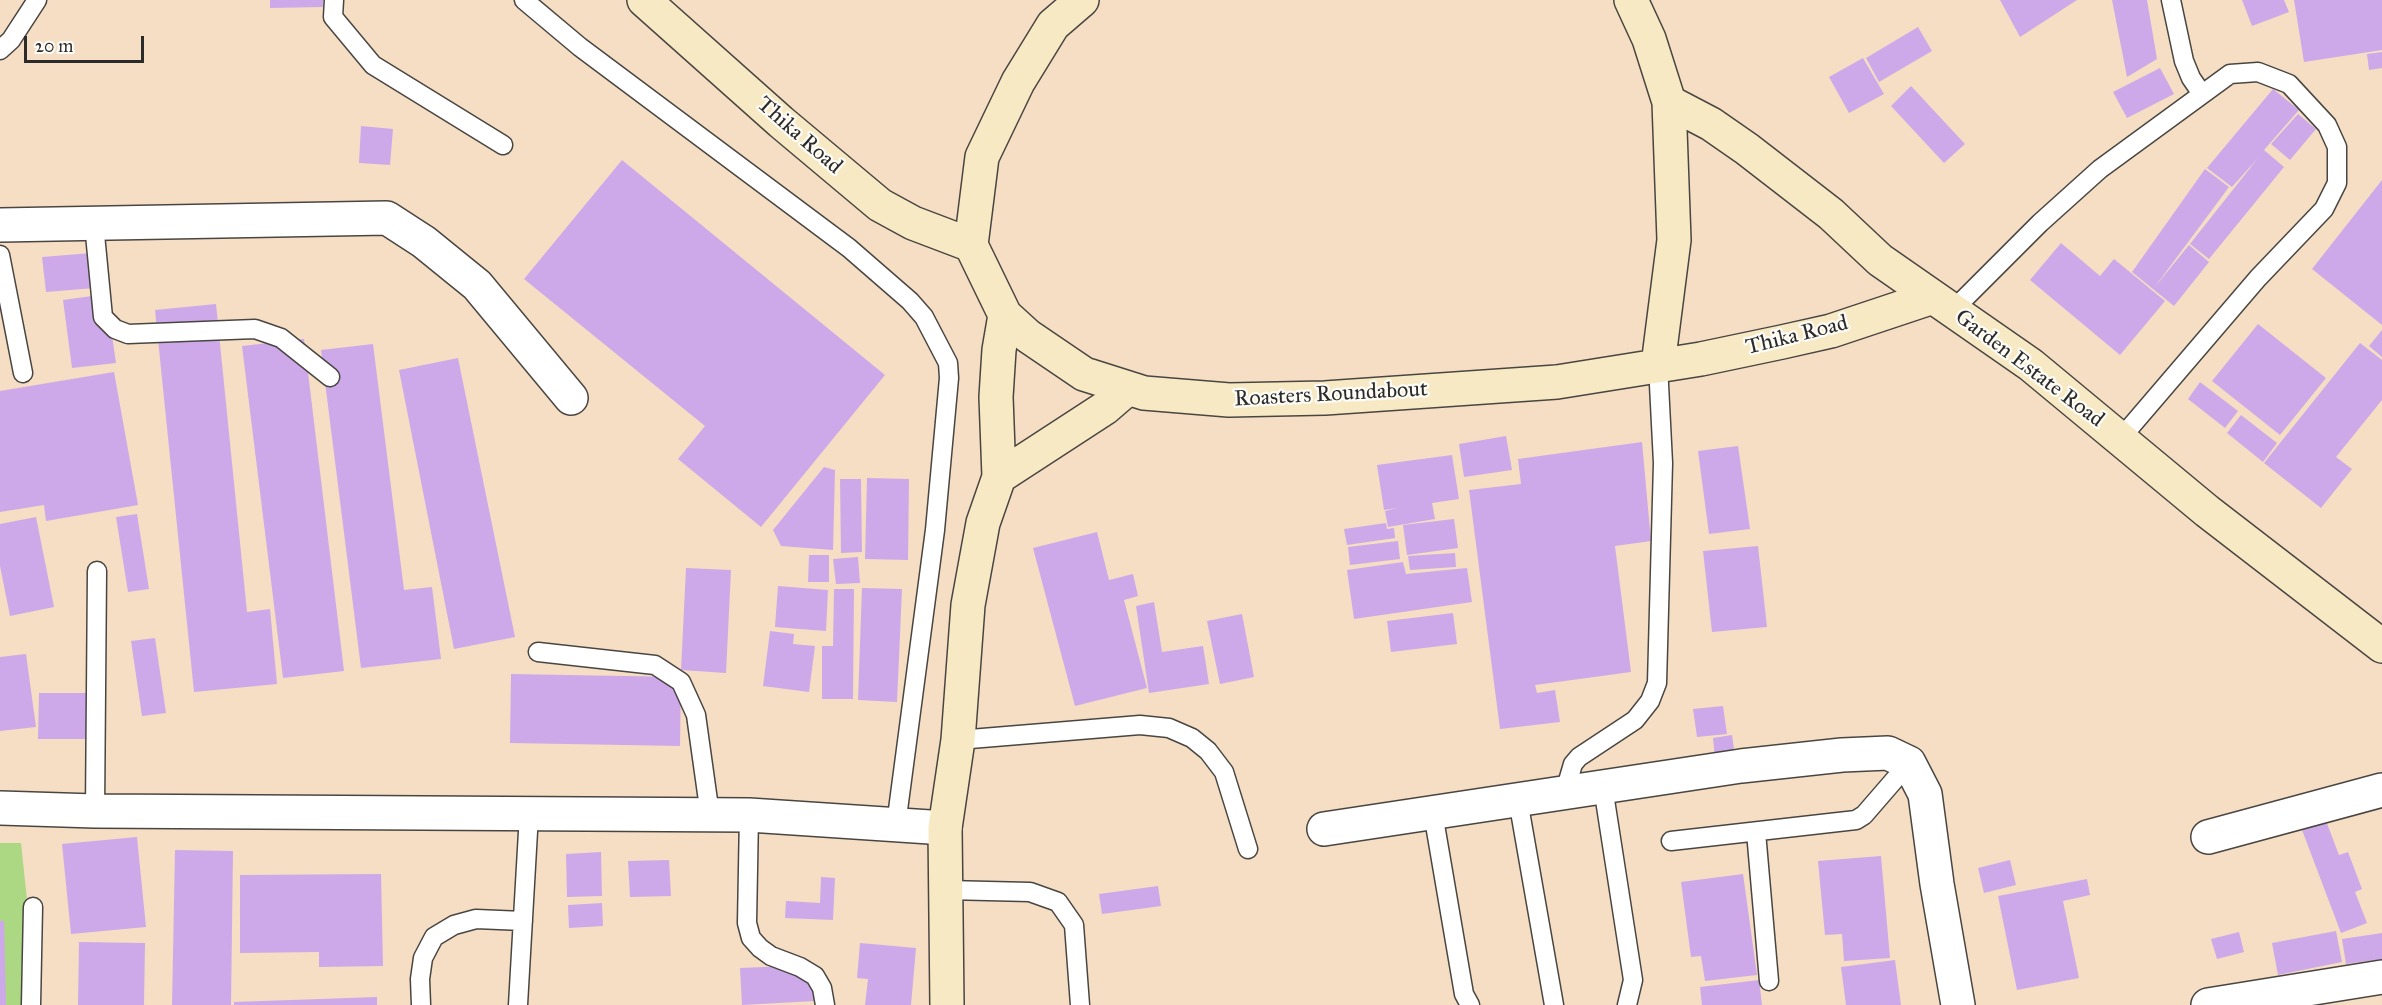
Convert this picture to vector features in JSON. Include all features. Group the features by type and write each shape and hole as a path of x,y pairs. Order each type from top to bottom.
{"street":[{"name":"Thika Road","path":"644,0 781,122 880,205 913,223 971,245"},
{"path":"971,245 982,157 1018,82 1053,25 1082,0"},
{"path":"1631,0 1649,39 1669,102 1674,240 1658,365"},
{"name":"Garden Estate Road","path":"1669,102 1711,124 1748,149 1831,214 1880,260 2031,365 2207,511 2382,646"},
{"path":"0,225 387,218 424,242 477,285 571,398"},
{"name":"Roasters Roundabout","path":"971,245 1005,315 1028,336 1084,374 1144,393 1229,400 1324,398 1557,382 1658,365"},
{"name":"Thika Road","path":"1658,365 1701,359 1942,304"},
{"path":"947,1005 945,828 958,740 968,605 983,523 999,477 996,397 999,350 1005,315"},
{"path":"999,477 1105,408 1127,388"},
{"path":"1324,829 1741,766 1842,754 1888,753 1909,763 1925,794 1958,1005"},
{"path":"2208,837 2382,790"},
{"path":"0,808 95,811 748,815 945,828"},
{"path":"2208,1005 2382,976"}],"lane":[{"path":"0,50 11,40 37,0"},
{"path":"334,0 333,17 373,65 502,145"},
{"path":"524,0 580,47 849,248 875,270 924,317 948,363 949,378 935,530 896,825"},
{"path":"2171,0 2184,61 2191,78 2202,94"},
{"path":"1942,304 2040,223 2100,169 2230,74 2258,72 2289,84 2327,125 2337,147 2337,183 2324,209 2258,278 2121,438"},
{"path":"94,224 103,317 115,329 128,334 255,329 281,338 330,376"},
{"path":"0,255 23,373"},
{"path":"1627,1005 1633,981 1587,789 1568,781 1573,764 1579,757 1635,720 1650,701 1657,683 1663,463 1658,365"},
{"path":"95,811 97,571"},
{"path":"538,652 655,665 681,682 696,716 710,815"},
{"path":"958,740 1140,725 1169,728 1192,738 1208,751 1224,772 1248,849"},
{"path":"1671,841 1856,820 1868,811 1909,763"},
{"path":"1518,800 1554,1005"},
{"path":"1433,813 1464,994 1470,1005"},
{"path":"518,1005 529,814"},
{"path":"748,815 747,923 752,938 771,956 800,967 814,976 822,988 825,1005"},
{"path":"1756,832 1769,981"},
{"path":"946,890 1030,892 1058,902 1074,925 1080,1005"},
{"path":"31,1005 33,907"},
{"path":"421,1005 420,979 423,958 434,937 454,925 476,919 524,921"}],"green space":[{"path":"0,843 21,843 38,1005 0,1005"}],"building":[{"path":"270,0 323,0 323,7 270,8"},
{"path":"2000,0 2077,0 2020,37"},
{"path":"2112,0 2147,0 2157,59 2127,77"},
{"path":"2242,0 2284,0 2289,12 2252,26"},
{"path":"2294,0 2382,0 2382,50 2304,62"},
{"path":"1918,27 1932,51 1879,82 1866,58"},
{"path":"2382,52 2382,68 2369,70 2367,54"},
{"path":"1863,58 1884,94 1849,113 1829,77"},
{"path":"2160,68 2174,94 2127,118 2113,92"},
{"path":"1911,86 1965,144 1944,163 1891,106"},
{"path":"2273,89 2299,110 2264,150 2284,167 2209,259 2190,244 2258,158 2232,187 2207,168"},
{"path":"2298,114 2316,129 2290,160 2271,144"},
{"path":"361,126 393,129 390,165 359,163"},
{"path":"622,160 885,375 761,527 678,459 705,426 524,279"},
{"path":"2205,169 2229,187 2154,288 2189,245 2209,262 2174,306 2132,272"},
{"path":"2382,180 2382,325 2312,269"},
{"path":"2061,243 2100,276 2114,259 2165,301 2120,355 2030,280"},
{"path":"104,252 107,287 46,292 42,257"},
{"path":"106,294 116,363 72,368 63,300"},
{"path":"216,304 247,612 270,609 277,684 194,692 155,310"},
{"path":"2258,324 2326,378 2280,435 2212,381"},
{"path":"2382,330 2382,357 2369,346"},
{"path":"304,339 344,671 283,678 242,346"},
{"path":"2360,343 2382,360 2382,400 2336,457 2352,469 2321,508 2264,463"},
{"path":"373,344 404,590 432,587 441,659 361,668 321,350"},
{"path":"458,358 515,637 454,649 399,370"},
{"path":"114,372 138,505 46,521 44,505 0,512 0,391"},
{"path":"2200,382 2238,411 2225,428 2188,399"},
{"path":"2241,415 2277,443 2263,462 2227,433"},
{"path":"1506,436 1512,470 1464,477 1459,444"},
{"path":"1642,442 1651,541 1615,546 1631,672 1535,685 1537,693 1555,690 1560,722 1500,729 1469,490 1521,484 1518,459"},
{"path":"1738,446 1750,529 1709,534 1698,451"},
{"path":"1452,455 1459,499 1432,503 1435,519 1388,527 1385,511 1397,508 1384,510 1377,465"},
{"path":"824,467 835,470 833,550 781,546 773,530"},
{"path":"867,478 909,479 908,560 865,559"},
{"path":"840,479 861,479 862,552 841,553"},
{"path":"137,514 149,589 128,592 116,517"},
{"path":"36,517 54,607 10,616 0,566 0,524"},
{"path":"1454,519 1458,548 1407,555 1403,525"},
{"path":"1386,523 1387,529 1394,528 1395,538 1347,545 1344,529"},
{"path":"1097,532 1109,580 1133,574 1138,596 1124,600 1147,688 1075,706 1033,548"},
{"path":"1398,541 1400,559 1350,565 1348,547"},
{"path":"1758,546 1767,627 1712,632 1703,551"},
{"path":"1455,553 1456,567 1410,570 1408,556"},
{"path":"809,555 829,555 829,582 808,582"},
{"path":"858,557 860,583 836,584 833,559"},
{"path":"1403,562 1406,574 1467,568 1472,602 1354,619 1347,570"},
{"path":"686,568 731,570 726,673 681,670"},
{"path":"778,586 828,590 826,631 775,627"},
{"path":"862,588 902,589 897,702 858,700"},
{"path":"834,589 854,589 853,699 822,699 822,646 833,646"},
{"path":"1154,602 1162,652 1203,646 1209,684 1149,693 1136,606"},
{"path":"1453,613 1457,644 1391,652 1387,621"},
{"path":"1242,614 1254,677 1220,684 1207,621"},
{"path":"770,631 794,634 793,644 815,646 809,692 763,686"},
{"path":"155,638 166,713 142,716 131,641"},
{"path":"26,654 36,727 0,731 0,657"},
{"path":"511,674 681,677 680,746 510,743"},
{"path":"39,693 86,693 87,739 38,739"},
{"path":"1723,706 1727,734 1697,737 1693,709"},
{"path":"1732,735 1735,756 1715,759 1713,738"},
{"path":"2323,813 2339,855 2348,852 2362,889 2355,892 2367,923 2341,933 2299,822"},
{"path":"137,837 146,927 71,934 62,844"},
{"path":"175,850 233,851 231,1005 172,1005"},
{"path":"601,852 602,896 567,897 566,854"},
{"path":"1881,856 1890,958 1844,961 1842,934 1825,935 1818,861"},
{"path":"669,860 671,896 630,897 628,861"},
{"path":"2010,860 2016,885 1984,893 1978,868"},
{"path":"381,874 383,966 319,967 319,952 240,953 240,875"},
{"path":"1743,874 1757,975 1705,981 1701,956 1691,957 1681,882"},
{"path":"821,877 835,878 833,920 785,918 786,901 820,903"},
{"path":"2087,879 2090,895 2063,901 2079,978 2017,990 1998,896"},
{"path":"1158,886 1161,906 1102,914 1099,894"},
{"path":"602,903 603,926 569,928 568,905"},
{"path":"0,921 4,921 6,1005 0,1005"},
{"path":"2336,931 2342,962 2278,975 2272,943"},
{"path":"2239,932 2244,952 2217,959 2211,939"},
{"path":"2382,933 2382,959 2346,964 2342,939"},
{"path":"79,942 145,943 144,1005 78,1005"},
{"path":"860,943 916,948 911,1005 865,1005 868,979 857,978"},
{"path":"1895,960 1901,1005 1846,1005 1841,967"},
{"path":"813,965 815,1001 742,1005 740,968"},
{"path":"1759,980 1762,1005 1702,1005 1700,987"},
{"path":"377,997 377,1005 234,1005 234,1002"}]}
